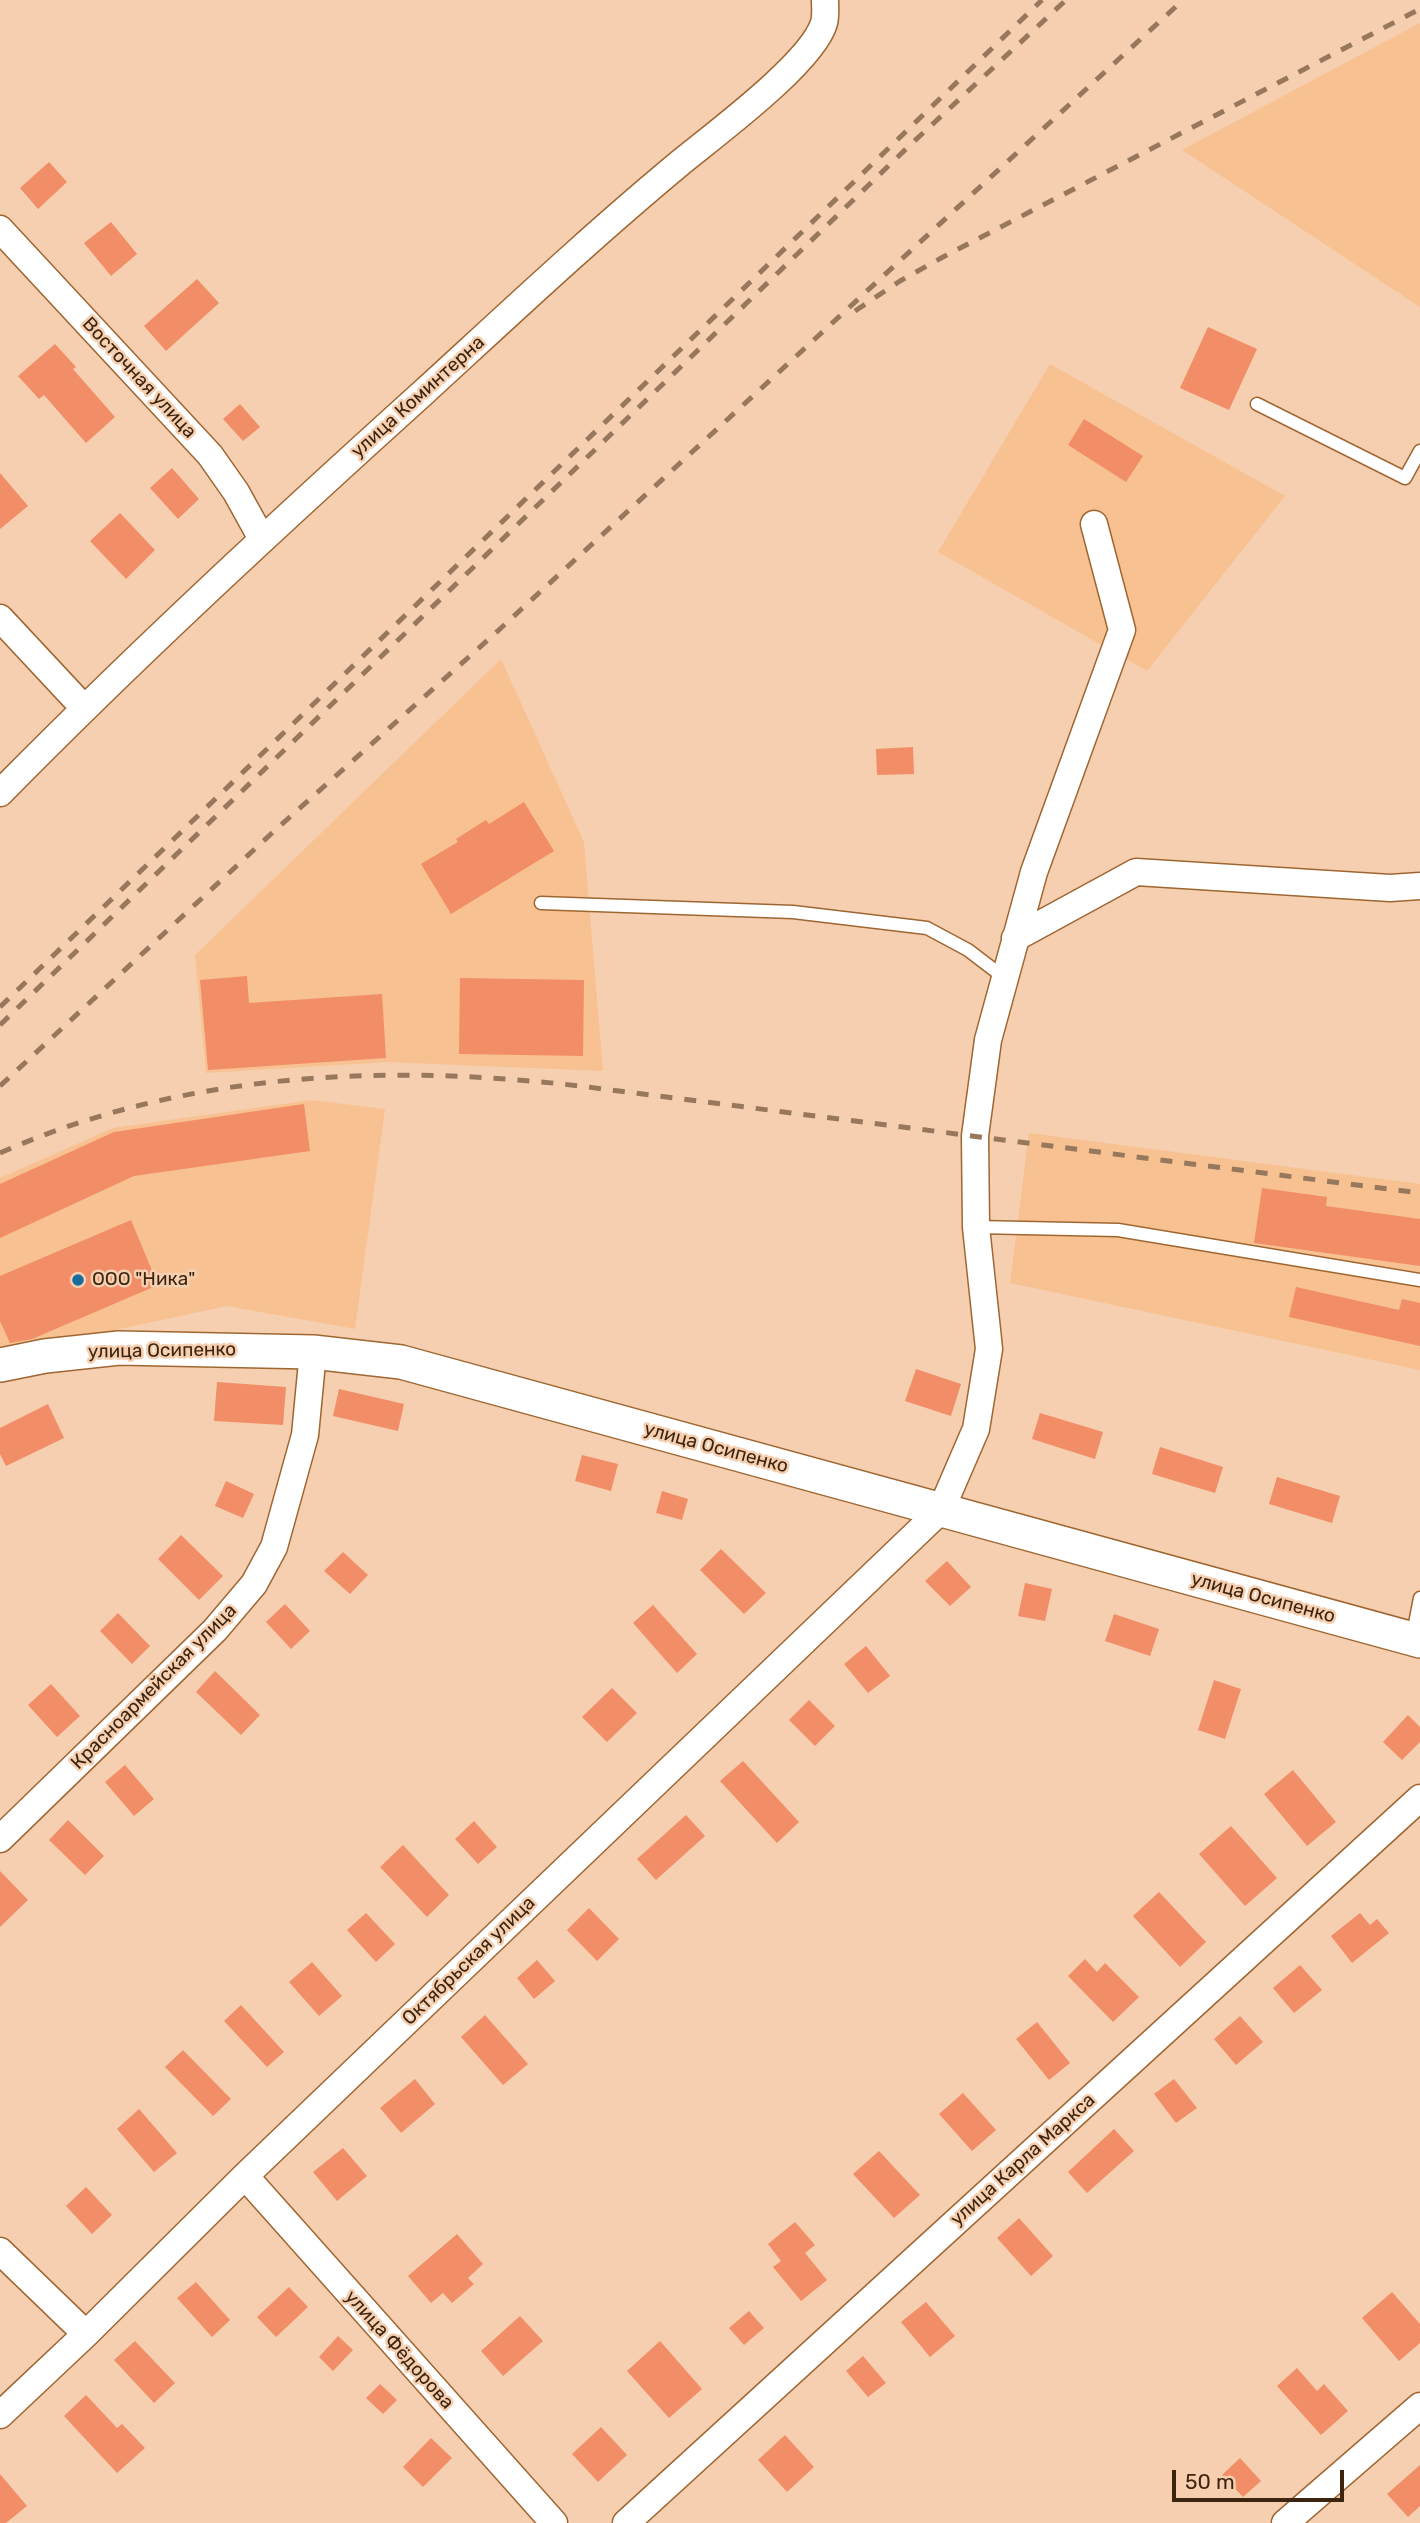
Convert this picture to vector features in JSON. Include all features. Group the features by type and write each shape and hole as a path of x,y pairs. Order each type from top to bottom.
{"street":[{"name":"улица Коминтерна","path":"0,793 84,708 262,539 632,203 750,105 802,57 824,22 825,0"},
{"name":"Восточная улица","path":"0,229 210,455 236,492 262,539"},
{"path":"941,1510 976,1429 989,1349 976,1227 975,1136 988,1040 1034,872 1122,630 1094,524"},
{"path":"0,618 84,708"},
{"path":"1015,938 1136,872 1391,888 1420,886"},
{"name":"улица Осипенко","path":"0,1365 45,1356 119,1348 313,1352 401,1362 1416,1640"},
{"name":"Красноармейская улица","path":"0,1839 215,1630 254,1584 274,1547 305,1435 313,1352"},
{"name":"Октябрьская улица","path":"0,2415 245,2176 941,1510"},
{"name":"улица Карла Маркса","path":"626,2523 1420,1798"},
{"name":"улица Фёдорова","path":"245,2176 554,2523"},
{"path":"0,2251 86,2334"},
{"path":"1303,2517 1420,2406"}],"lane":[{"path":"1256,404 1405,478 1420,451"},
{"path":"541,903 793,912 927,928 968,950 1006,979"},
{"path":"976,1227 1118,1230 1420,1280"},
{"path":"1416,1640 1420,1598"}],"shaded area":[{"path":"1420,23 1420,307 1182,150"},
{"path":"1050,364 1285,496 1147,671 938,552"},
{"path":"501,659 584,842 603,1071 386,1062 206,1073 195,955"},
{"path":"311,1100 385,1109 355,1329 227,1306 13,1352 0,1349 0,1178 113,1128"},
{"path":"1029,1133 1420,1184 1420,1370 1010,1283"}],"building":[{"path":"49,162 67,182 38,209 20,188"},
{"path":"111,222 137,254 111,276 84,243"},
{"path":"197,279 219,303 166,351 144,326"},
{"path":"1208,327 1257,349 1229,410 1180,388"},
{"path":"55,344 115,417 86,443 44,395 39,399 18,376"},
{"path":"240,404 260,427 243,441 223,419"},
{"path":"1084,419 1143,456 1126,482 1068,445"},
{"path":"172,468 199,499 178,519 150,488"},
{"path":"0,473 28,506 0,529"},
{"path":"120,513 155,550 126,579 90,541"},
{"path":"913,747 914,774 877,775 876,749"},
{"path":"524,802 554,851 451,914 421,864 458,842 456,839 486,820 489,824"},
{"path":"247,976 249,1003 382,994 386,1058 208,1070 200,980"},
{"path":"460,978 584,980 583,1056 459,1054"},
{"path":"304,1104 310,1151 134,1176 0,1238 0,1184 114,1132"},
{"path":"1262,1188 1327,1197 1326,1206 1420,1219 1420,1266 1254,1243"},
{"name":"ООО \"Ника\"","path":"131,1220 158,1285 32,1339 10,1343 0,1321 0,1276"},
{"path":"1296,1287 1399,1310 1402,1299 1420,1303 1420,1346 1289,1317"},
{"path":"916,1369 961,1384 951,1416 905,1401"},
{"path":"217,1382 286,1387 283,1425 214,1421"},
{"path":"339,1389 404,1404 398,1431 333,1416"},
{"path":"48,1404 64,1438 6,1466 0,1454 0,1428"},
{"path":"1040,1413 1103,1432 1095,1459 1032,1439"},
{"path":"1160,1447 1223,1467 1215,1493 1152,1474"},
{"path":"582,1455 618,1464 611,1491 575,1481"},
{"path":"1277,1477 1340,1496 1332,1523 1269,1504"},
{"path":"226,1481 254,1494 243,1518 215,1506"},
{"path":"662,1491 688,1499 682,1520 656,1513"},
{"path":"181,1535 223,1576 199,1600 158,1559"},
{"path":"721,1549 766,1593 744,1614 700,1570"},
{"path":"343,1552 368,1575 350,1594 324,1571"},
{"path":"947,1561 971,1587 950,1606 925,1581"},
{"path":"1025,1583 1052,1589 1045,1621 1018,1616"},
{"path":"285,1604 310,1631 291,1649 266,1622"},
{"path":"653,1605 697,1654 677,1673 633,1623"},
{"path":"118,1613 150,1646 132,1664 100,1631"},
{"path":"1114,1614 1159,1629 1150,1656 1105,1641"},
{"path":"866,1646 890,1676 868,1693 844,1664"},
{"path":"215,1671 260,1715 241,1735 196,1692"},
{"path":"1214,1680 1241,1689 1225,1739 1198,1730"},
{"path":"51,1684 80,1716 57,1737 28,1705"},
{"path":"612,1688 637,1713 607,1742 582,1717"},
{"path":"809,1700 835,1726 815,1746 789,1720"},
{"path":"1408,1715 1420,1727 1420,1742 1402,1760 1383,1742"},
{"path":"743,1761 799,1822 777,1843 720,1781"},
{"path":"125,1765 154,1799 134,1816 105,1782"},
{"path":"1293,1770 1336,1822 1307,1846 1264,1794"},
{"path":"686,1815 705,1836 656,1880 637,1859"},
{"path":"68,1820 104,1856 85,1875 49,1840"},
{"path":"474,1821 497,1847 478,1864 455,1839"},
{"path":"1231,1826 1277,1878 1245,1906 1199,1854"},
{"path":"403,1845 449,1895 427,1917 380,1867"},
{"path":"0,1871 28,1900 0,1927"},
{"path":"1159,1892 1206,1942 1180,1967 1133,1916"},
{"path":"589,1908 619,1939 597,1961 567,1930"},
{"path":"366,1913 395,1944 376,1962 347,1930"},
{"path":"1360,1913 1370,1925 1377,1919 1389,1933 1352,1963 1331,1936"},
{"path":"1085,1959 1097,1972 1105,1963 1139,1997 1113,2022 1068,1976"},
{"path":"537,1960 555,1981 534,1999 517,1978"},
{"path":"312,1962 342,1996 319,2016 289,1982"},
{"path":"1300,1965 1322,1990 1294,2013 1273,1988"},
{"path":"241,2005 284,2052 267,2067 224,2021"},
{"path":"485,2015 528,2064 503,2085 461,2037"},
{"path":"1240,2016 1263,2042 1236,2065 1214,2039"},
{"path":"1037,2022 1070,2063 1049,2080 1016,2039"},
{"path":"183,2050 231,2099 213,2116 165,2067"},
{"path":"415,2079 435,2104 401,2133 380,2108"},
{"path":"1174,2079 1197,2108 1176,2123 1154,2094"},
{"path":"963,2093 996,2130 972,2151 939,2114"},
{"path":"139,2109 177,2153 154,2172 117,2129"},
{"path":"1114,2129 1134,2151 1087,2193 1068,2172"},
{"path":"343,2148 367,2176 337,2201 313,2172"},
{"path":"879,2151 920,2195 894,2218 853,2174"},
{"path":"86,2187 112,2215 92,2234 66,2206"},
{"path":"1019,2218 1053,2256 1031,2276 997,2238"},
{"path":"795,2222 815,2245 805,2253 827,2280 801,2301 773,2267 781,2261 768,2244"},
{"path":"457,2234 483,2264 468,2278 474,2284 452,2303 443,2293 431,2303 408,2276"},
{"path":"196,2282 230,2320 212,2337 177,2298"},
{"path":"289,2287 308,2307 276,2337 257,2317"},
{"path":"1392,2292 1420,2324 1420,2343 1399,2361 1362,2318"},
{"path":"926,2302 955,2336 930,2357 901,2322"},
{"path":"749,2311 764,2328 744,2345 729,2328"},
{"path":"520,2316 543,2341 503,2376 481,2351"},
{"path":"338,2336 353,2350 333,2371 319,2357"},
{"path":"135,2341 175,2383 154,2403 114,2360"},
{"path":"660,2341 702,2389 669,2418 627,2371"},
{"path":"863,2356 886,2383 868,2397 846,2371"},
{"path":"1297,2368 1317,2391 1324,2384 1348,2411 1321,2435 1277,2386"},
{"path":"380,2384 397,2400 383,2414 366,2398"},
{"path":"86,2395 117,2428 122,2424 145,2448 117,2473 64,2416"},
{"path":"601,2427 627,2455 598,2482 572,2454"},
{"path":"785,2435 814,2467 787,2492 758,2460"},
{"path":"431,2438 452,2458 423,2487 403,2467"},
{"path":"1240,2458 1261,2481 1243,2497 1222,2475"},
{"path":"1420,2465 1420,2506 1408,2517 1387,2494"},
{"path":"0,2474 27,2506 6,2523 0,2523"}],"railway":[{"path":"0,1007 1042,0"},
{"path":"0,1025 908,147 1066,0"},
{"path":"0,1086 272,833 489,639 1183,0"},
{"path":"855,311 943,257 1420,9"},
{"path":"0,1153 70,1126 142,1105 215,1090 289,1080 439,1076 588,1087 1420,1193"}],"place":[{"name":"ООО \"Ника\"","path":"78,1280"}]}
